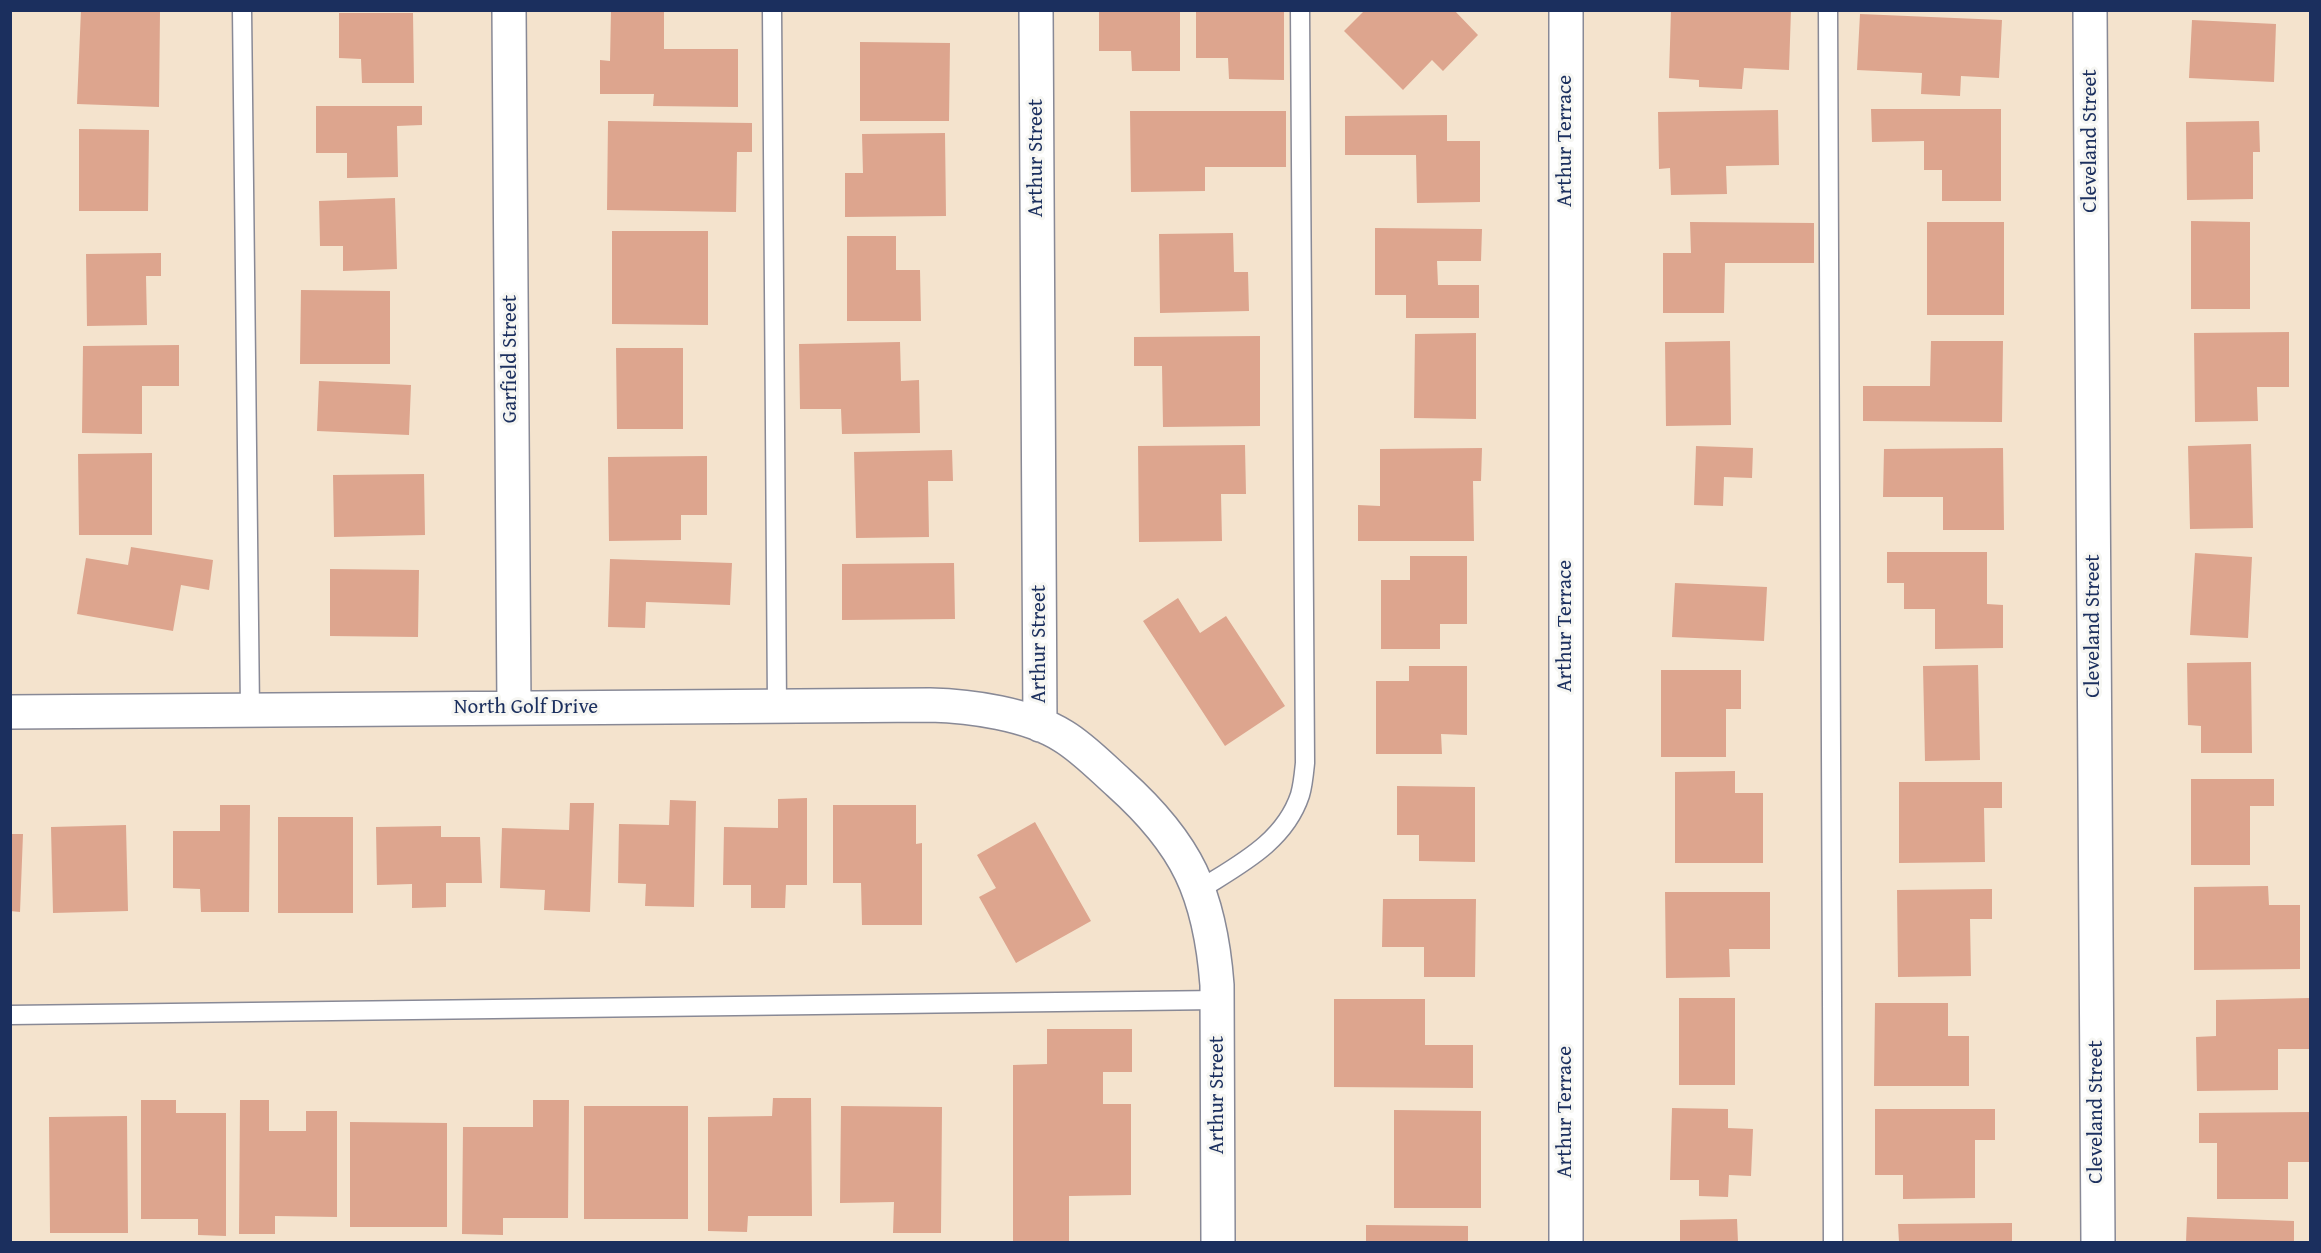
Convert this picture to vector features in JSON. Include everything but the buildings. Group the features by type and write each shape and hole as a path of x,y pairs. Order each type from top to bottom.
{"street":[{"name":"Garfield Street","path":"509,10 514,708"},
{"name":"Arthur Street","path":"1036,10 1040,725 1062,735 1082,750 1151,813 1176,845 1205,904 1214,945 1218,1000 1218,1242"},
{"name":"Arthur Terrace","path":"1566,10 1566,1242"},
{"name":"Cleveland Street","path":"2090,10 2098,1242"},
{"name":"North Golf Drive","path":"10,712 954,706 1004,714 1040,725"}],"lane":[{"path":"242,10 250,710"},
{"path":"772,10 777,707"},
{"path":"1199,890 1264,848 1281,832 1292,815 1300,794 1305,763 1300,10"},
{"path":"1828,10 1833,1242"},
{"path":"10,1015 1218,1000"}]}
